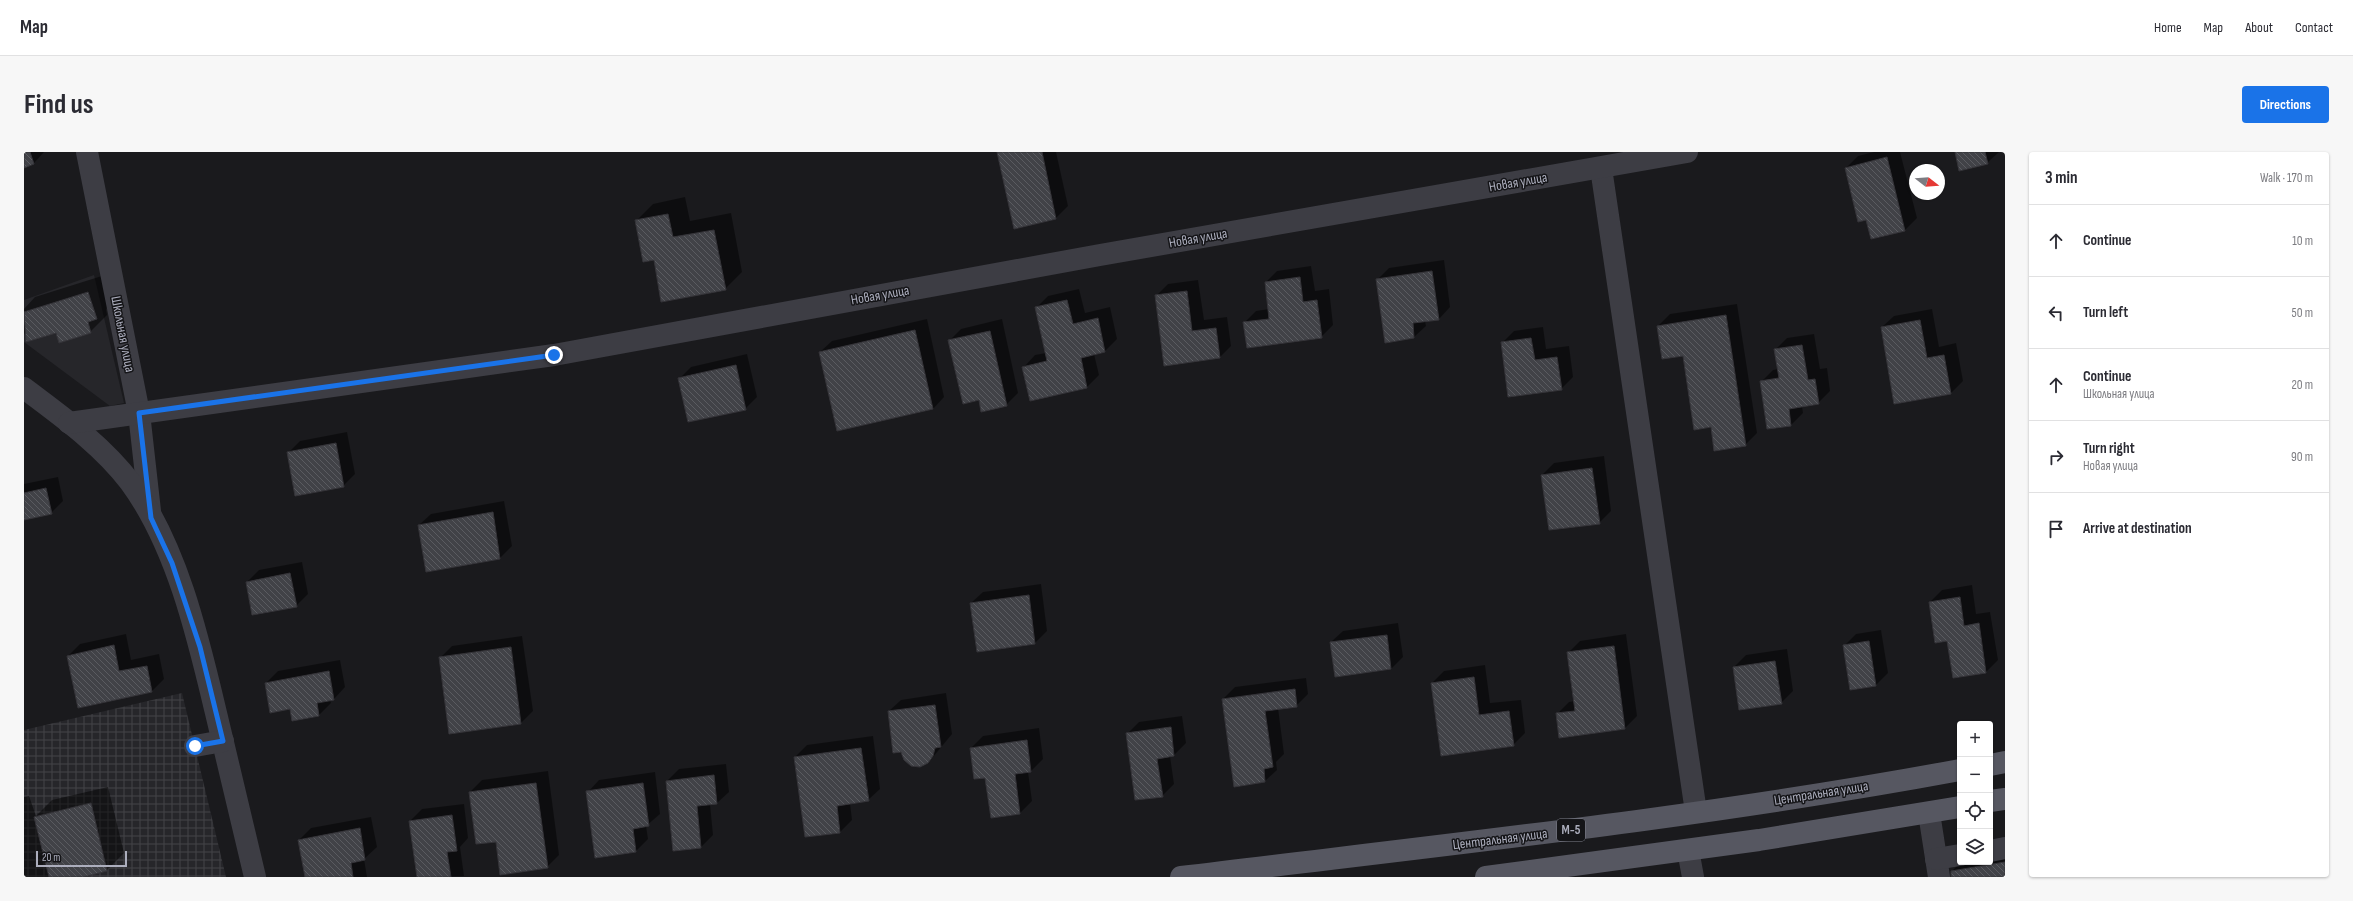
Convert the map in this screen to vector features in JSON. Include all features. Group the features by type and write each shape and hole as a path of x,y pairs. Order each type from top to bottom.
{"main road":[{"path":"1993,764 2005,762"},
{"name":"Центральная улица","path":"1181,877 1545,834 1696,812 1957,770"},
{"path":"1993,801 2005,799"},
{"path":"1486,877 1688,850 1957,808"}],"street":[{"name":"Школьная улица","path":"87,152 139,413 151,518"},
{"name":"Новая улица","path":"69,423 554,355 1100,255 1687,152"},
{"path":"1601,168 1696,812"},
{"path":"24,388 69,423 100,450 130,482 151,518 172,563 200,647 255,877"},
{"path":"195,746 223,741"},
{"path":"1929,813 1938,868 1957,857"},
{"path":"1993,850 2005,848"},
{"path":"1688,850 1693,877"}],"shaded area":[{"path":"94,275 124,403 110,406 24,342 24,300"},
{"path":"182,693 226,877 24,877 24,730"}],"building":[{"path":"24,152 30,152 34,164 24,168"},
{"path":"997,152 1042,152 1056,219 1014,229"},
{"path":"1955,152 1985,152 1988,164 1959,171"},
{"path":"1887,157 1905,231 1871,239 1866,220 1858,222 1845,168"},
{"path":"668,214 673,237 714,230 726,290 661,302 654,260 643,262 635,220"},
{"path":"1432,271 1439,320 1413,323 1414,338 1385,343 1376,279"},
{"path":"1300,277 1303,302 1317,300 1322,338 1247,348 1243,322 1269,319 1265,282"},
{"path":"1187,291 1192,331 1216,328 1220,358 1164,366 1155,295"},
{"path":"88,292 97,319 88,322 91,333 59,343 56,333 26,342 24,312"},
{"path":"1067,300 1073,324 1098,318 1105,352 1081,358 1087,388 1030,401 1022,367 1047,361 1035,307"},
{"path":"1726,315 1746,446 1714,451 1711,427 1694,430 1683,356 1662,359 1657,326"},
{"path":"1920,320 1927,358 1944,355 1951,394 1894,404 1881,327"},
{"path":"915,330 933,409 837,431 819,352"},
{"path":"990,331 1007,406 981,412 979,400 963,404 948,340"},
{"path":"1531,338 1535,360 1557,357 1562,390 1508,397 1501,342"},
{"path":"1802,345 1808,380 1815,379 1819,404 1789,409 1791,426 1767,429 1760,381 1779,378 1774,349"},
{"path":"736,365 746,410 688,422 678,378"},
{"path":"336,443 344,487 295,496 287,452"},
{"path":"1592,468 1600,524 1549,530 1541,475"},
{"path":"46,488 52,514 24,520 24,493"},
{"path":"493,512 500,559 426,572 418,525"},
{"path":"290,573 297,607 252,615 246,582"},
{"path":"1029,595 1035,644 977,652 970,603"},
{"path":"1960,597 1964,626 1979,623 1986,673 1953,678 1947,641 1935,643 1929,602"},
{"path":"1387,635 1391,669 1335,677 1330,642"},
{"path":"1869,641 1876,686 1850,690 1843,645"},
{"path":"114,645 119,671 147,666 152,692 78,708 67,656"},
{"path":"1614,646 1625,729 1559,738 1556,713 1575,711 1567,652"},
{"path":"511,647 521,724 449,734 439,657"},
{"path":"1775,661 1782,704 1739,710 1733,667"},
{"path":"329,671 334,700 317,703 319,716 292,721 290,709 270,713 265,683"},
{"path":"1474,677 1479,715 1509,711 1514,746 1441,756 1431,683"},
{"path":"1295,689 1297,707 1265,711 1273,767 1264,769 1265,782 1234,787 1222,699"},
{"path":"935,705 941,747 935,748 933,756 928,763 920,767 911,766 904,760 901,752 893,753 888,711"},
{"path":"1171,727 1174,756 1157,759 1163,797 1135,800 1126,733"},
{"path":"1027,740 1031,772 1015,774 1020,814 991,818 985,778 974,779 970,748"},
{"path":"861,748 869,801 837,806 840,833 805,837 794,757"},
{"path":"714,775 717,804 697,806 701,848 673,851 666,781"},
{"path":"536,783 548,868 500,875 496,842 476,844 469,792"},
{"path":"643,783 649,826 633,829 636,852 595,858 586,791"},
{"path":"91,803 107,871 84,877 49,877 34,817"},
{"path":"452,815 457,851 447,852 451,877 417,877 409,821"},
{"path":"360,828 365,860 351,863 353,877 305,877 298,840"},
{"path":"2005,862 2005,877 1951,877 1951,871"}],"route":[{"path":"195,746 223,741 200,647 172,563 151,518 139,413 554,355"}]}
